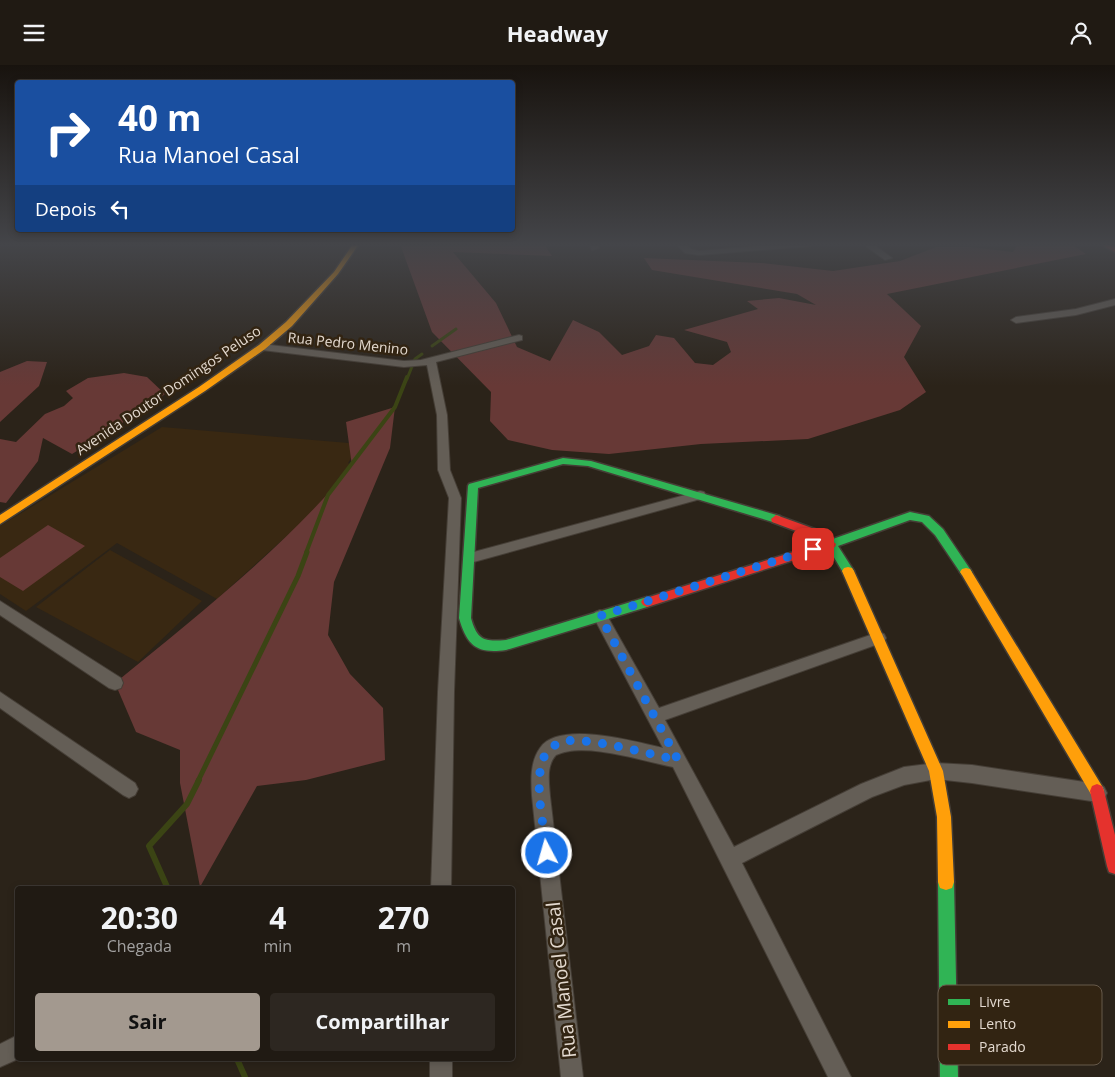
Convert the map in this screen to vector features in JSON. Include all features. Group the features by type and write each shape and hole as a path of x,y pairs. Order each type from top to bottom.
{"street":[{"name":"Avenida Doutor Domingos Peluso","path":"0,520 202,389 262,347 289,324 319,291"},
{"path":"1016,320 1076,312 1115,302"},
{"name":"Rua Pedro Menino","path":"262,347 404,364 426,362 519,338"},
{"path":"426,362 442,415 444,470 454,490 455,509 446,691 441,886"},
{"path":"454,490 548,464 576,461 700,495 796,525 820,535 831,544 852,577 936,771 944,817 948,985"},
{"path":"473,485 466,618 467,632 477,644 487,647 500,647 831,544 903,517 918,517 932,524 978,590 1098,793 1109,831 1115,866"},
{"path":"470,558 700,495"},
{"path":"0,607 115,683"},
{"path":"600,616 656,716 786,975 840,1077"},
{"path":"656,716 879,638"},
{"path":"0,699 129,789"},
{"name":"Rua Manoel Casal","path":"572,1077 540,797 540,776 544,757 550,748 560,742 571,741 588,742 678,760"},
{"path":"729,859 867,790 904,776 936,771 972,773 1098,793"},
{"path":"0,1056 15,1048"},
{"path":"440,1061 441,1077"}],"shaded area":[{"path":"417,291 486,291 496,303 517,347 550,361 573,320 599,332 622,355 649,346 656,335 674,338 695,363 713,365 731,352 727,342 684,330 758,309 747,301 779,298 816,305 797,294 780,291 901,291 887,294 921,326 904,357 926,392 900,410 808,439 701,444 609,454 552,450 508,440 490,421 491,392 432,332"},
{"path":"27,361 47,362 39,386 0,422 0,372"},
{"path":"124,373 147,377 165,394 153,404 72,454 43,438 38,461 6,503 0,502 0,439 16,442 45,414 64,406 73,398 66,391 88,378"},
{"path":"395,407 390,448 334,582 328,635 350,674 383,708 385,760 306,780 257,786 200,886 180,783 180,750 136,732 115,683 239,580 326,496 352,466 346,422"},
{"path":"162,427 360,444 348,463 352,466 339,477 322,504 217,599 117,543 26,611 0,594 0,526"},
{"path":"48,525 85,546 23,591 0,577 0,558"},
{"path":"110,550 202,601 138,662 36,607"}],"waterway":[{"path":"432,346 456,329"},
{"path":"407,379 415,359 422,354"},
{"path":"306,553 328,495 395,407 407,377"},
{"path":"198,781 298,576 307,552"},
{"path":"167,886 149,846 187,804 199,780"},
{"path":"238,1061 245,1077"}],"traffic: fast":[{"path":"563,461 588,463 776,519"},
{"path":"563,461 473,486 465,618 470,634 478,643 483,645 506,645 647,602"},
{"path":"848,571 831,544 910,516 925,519 939,532 966,572"},
{"path":"946,882 948,985"},
{"path":"949,1065 949,1077"}],"traffic: slow":[{"path":"0,520 202,389 262,347 289,324 319,291"},
{"path":"848,571 936,771 944,817 946,882"},
{"path":"966,572 1097,791"}],"traffic: jam":[{"path":"647,602 831,544 819,535 776,519"},
{"path":"1097,791 1115,866"}],"route":[{"path":"547,853 540,797 540,776 544,757 550,748 560,742 588,742 678,760 656,716 600,616 813,549"}]}
